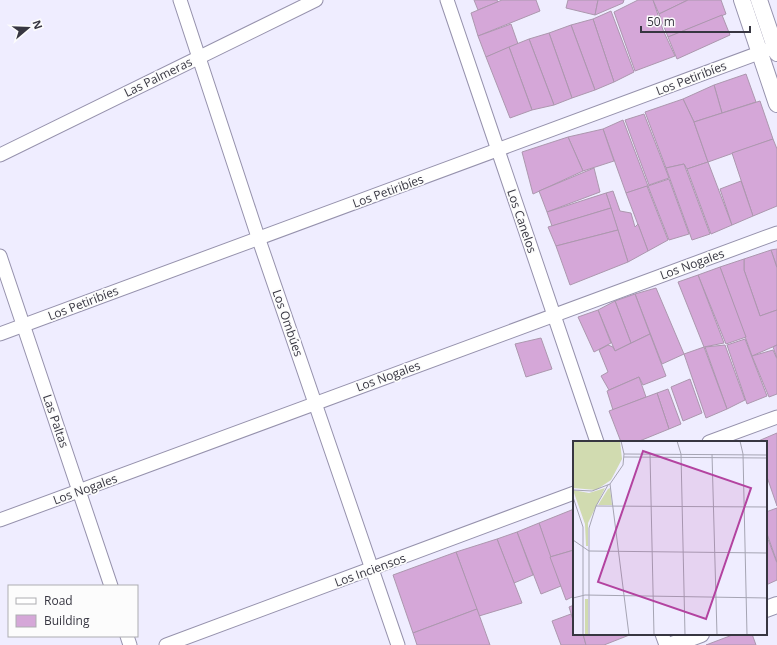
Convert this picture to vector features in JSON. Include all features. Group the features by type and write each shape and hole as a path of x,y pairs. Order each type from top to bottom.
{"street":[{"name":"Los Ombúes","path":"180,0 258,237 398,645"},
{"name":"Las Palmeras","path":"0,155 316,0"},
{"name":"Los Canelos","path":"447,0 597,441"},
{"path":"742,0 777,104"},
{"path":"759,0 776,50"},
{"name":"Los Petiribíes","path":"0,334 258,237 498,151 760,53 776,50"},
{"name":"Los Nogales","path":"0,520 777,232"},
{"name":"Las Paltas","path":"0,256 80,490 111,585"},
{"path":"712,441 777,417"},
{"name":"Los Inciensos","path":"166,645 573,493"},
{"path":"767,610 777,605"},
{"path":"662,635 666,645"},
{"path":"672,645 698,635"}],"building":[{"path":"474,0 497,0 498,2 478,10"},
{"path":"502,0 536,0 540,11 478,36 471,13"},
{"path":"568,0 598,0 595,15 566,8"},
{"path":"598,0 624,0 623,3 595,15"},
{"path":"638,0 653,0 663,30 675,56 635,71 614,12"},
{"path":"653,0 688,0 659,14"},
{"path":"688,0 721,0 726,14 668,37 659,14"},
{"path":"611,11 634,72 614,82 593,19"},
{"path":"722,15 730,35 677,59 668,37"},
{"path":"593,19 614,82 595,90 571,25"},
{"path":"511,24 518,44 486,57 478,36"},
{"path":"571,25 595,90 572,98 549,33"},
{"path":"549,33 572,98 554,105 529,39"},
{"path":"529,39 554,105 532,110 509,47"},
{"path":"509,47 532,110 510,118 486,57"},
{"path":"746,74 756,102 722,113 714,85"},
{"path":"714,85 722,113 694,122 683,99"},
{"path":"683,99 694,122 708,162 687,169 684,164 666,168 645,112"},
{"path":"760,101 773,139 708,162 694,122"},
{"path":"644,114 669,178 649,185 625,120"},
{"path":"623,120 648,186 626,193 603,129"},
{"path":"603,129 614,161 583,171 568,137"},
{"path":"568,137 583,171 533,194 522,152"},
{"path":"773,139 777,149 777,206 753,216 732,153"},
{"path":"708,162 732,225 711,234 687,169"},
{"path":"684,164 710,234 692,240 666,168"},
{"path":"594,168 600,192 547,212 539,191"},
{"path":"669,179 689,234 669,240 648,186"},
{"path":"741,181 753,216 732,225 720,189"},
{"path":"647,186 668,240 648,251 626,193"},
{"path":"613,191 620,211 631,213 635,227 638,224 648,251 628,262 606,193"},
{"path":"606,193 611,208 552,226 547,212"},
{"path":"611,208 618,230 556,246 548,227"},
{"path":"618,230 628,262 570,285 556,246"},
{"path":"777,249 777,267 771,250"},
{"path":"771,250 777,268 777,310 760,316 744,270 744,259"},
{"path":"744,259 744,270 760,316 777,310 777,345 752,356 720,267"},
{"path":"720,267 746,337 726,344 698,275"},
{"path":"698,275 724,343 704,347 678,282"},
{"path":"656,288 684,354 662,364 635,294"},
{"path":"635,294 650,334 631,343 615,301"},
{"path":"615,301 631,343 615,351 598,310"},
{"path":"598,310 611,343 594,352 578,317"},
{"path":"650,334 666,376 643,385 639,377 609,390 601,376 608,372 599,350 608,345 613,347 615,351"},
{"path":"541,338 552,369 526,377 515,344"},
{"path":"745,339 767,396 747,404 727,345"},
{"path":"725,345 745,400 727,409 705,347"},
{"path":"777,345 777,358 773,347"},
{"path":"704,347 727,409 706,418 684,354"},
{"path":"773,350 777,359 777,394 769,397 752,356"},
{"path":"639,377 646,397 613,410 607,391"},
{"path":"690,379 702,413 683,421 671,387"},
{"path":"668,389 681,424 669,429 657,393"},
{"path":"657,393 669,429 639,441 621,441 609,411"},
{"path":"777,433 777,506 767,477 767,441 758,441"},
{"path":"777,508 777,562 767,534 767,512"},
{"path":"573,509 573,550 550,557 539,523"},
{"path":"539,523 561,586 541,594 517,532"},
{"path":"517,532 533,575 514,583 497,539"},
{"path":"767,537 777,563 777,580 767,585"},
{"path":"497,539 522,603 479,616 456,552"},
{"path":"573,550 573,596 566,600 550,557"},
{"path":"456,552 477,609 413,633 393,575"},
{"path":"573,605 573,620 569,607"},
{"path":"477,609 490,645 417,645 413,633"},
{"path":"571,614 573,620 573,635 583,635 586,645 561,645 552,621"},
{"path":"583,635 629,635 604,645 586,645"},
{"path":"732,635 752,635 756,645 706,645"}]}
